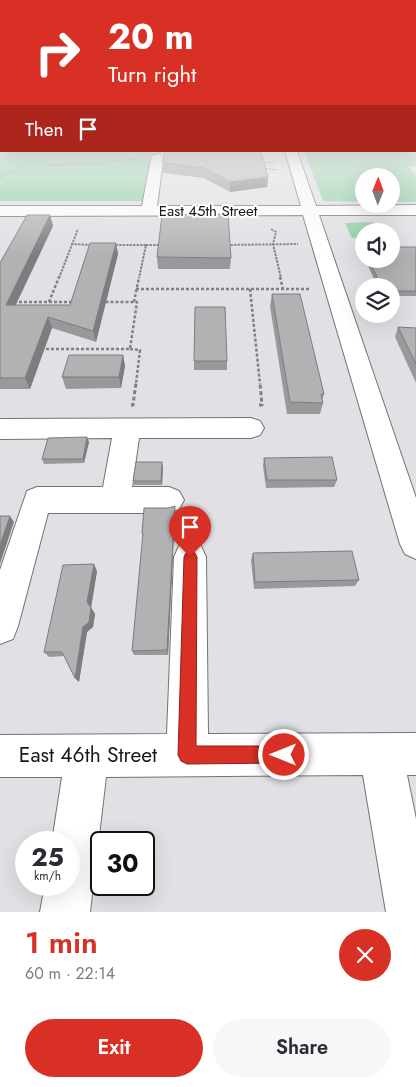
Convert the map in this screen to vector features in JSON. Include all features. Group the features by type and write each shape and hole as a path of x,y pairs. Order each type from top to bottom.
{"street":[{"path":"149,211 155,173"},
{"path":"289,173 310,210 416,544"},
{"name":"East 45th Street","path":"2,214 149,211 416,210"},
{"path":"0,429 128,412 252,416"},
{"path":"115,500 128,412"},
{"path":"0,626 37,500 169,500"},
{"path":"187,755 190,557"},
{"path":"398,754 412,912"},
{"name":"East 46th Street","path":"0,756 398,754"},
{"path":"65,912 87,755"}],"path":[{"path":"49,302 80,223"},
{"path":"72,244 100,245"},
{"path":"273,244 282,289"},
{"path":"222,245 301,244"},
{"path":"109,245 165,245"},
{"path":"134,302 146,245"},
{"path":"250,289 262,405 252,416"},
{"path":"136,290 313,289"},
{"path":"10,302 77,302"},
{"path":"96,302 138,302 130,349"},
{"path":"40,349 140,350 128,412"},
{"path":"128,412 143,405"}],"green space":[{"path":"0,173 152,173 147,201 0,201"},
{"path":"312,173 355,173 355,202 323,201"},
{"path":"400,173 413,173 416,177 416,202 400,202"},
{"path":"372,222 373,223 355,223 355,238 352,238 345,223"}],"building":[{"path":"212,173 267,173 268,177 230,182"},
{"path":"228,214 231,258 157,257 162,215"},
{"path":"27,215 50,215 6,305 70,305 90,243 116,243 93,331 48,317 25,378 0,378 0,263"},
{"path":"400,247 416,247 416,291 400,291 400,278 377,278 373,268 400,268"},
{"path":"272,294 300,294 324,394 321,394 323,403 290,402"},
{"path":"195,307 225,307 227,361 194,361"},
{"path":"398,327 416,328 416,364"},
{"path":"69,355 123,355 119,377 62,377"},
{"path":"87,437 83,459 42,459 48,438"},
{"path":"332,457 337,480 267,480 264,458"},
{"path":"136,462 162,462 161,481 133,481"},
{"path":"175,506 167,650 132,651 144,508 168,508"},
{"path":"0,516 10,516 0,545"},
{"path":"352,551 359,580 255,582 253,553"},
{"path":"94,564 87,602 91,608 89,622 83,627 75,678 62,652 44,652 63,565"}],"route":[{"path":"190,557 187,755 284,755"}]}
